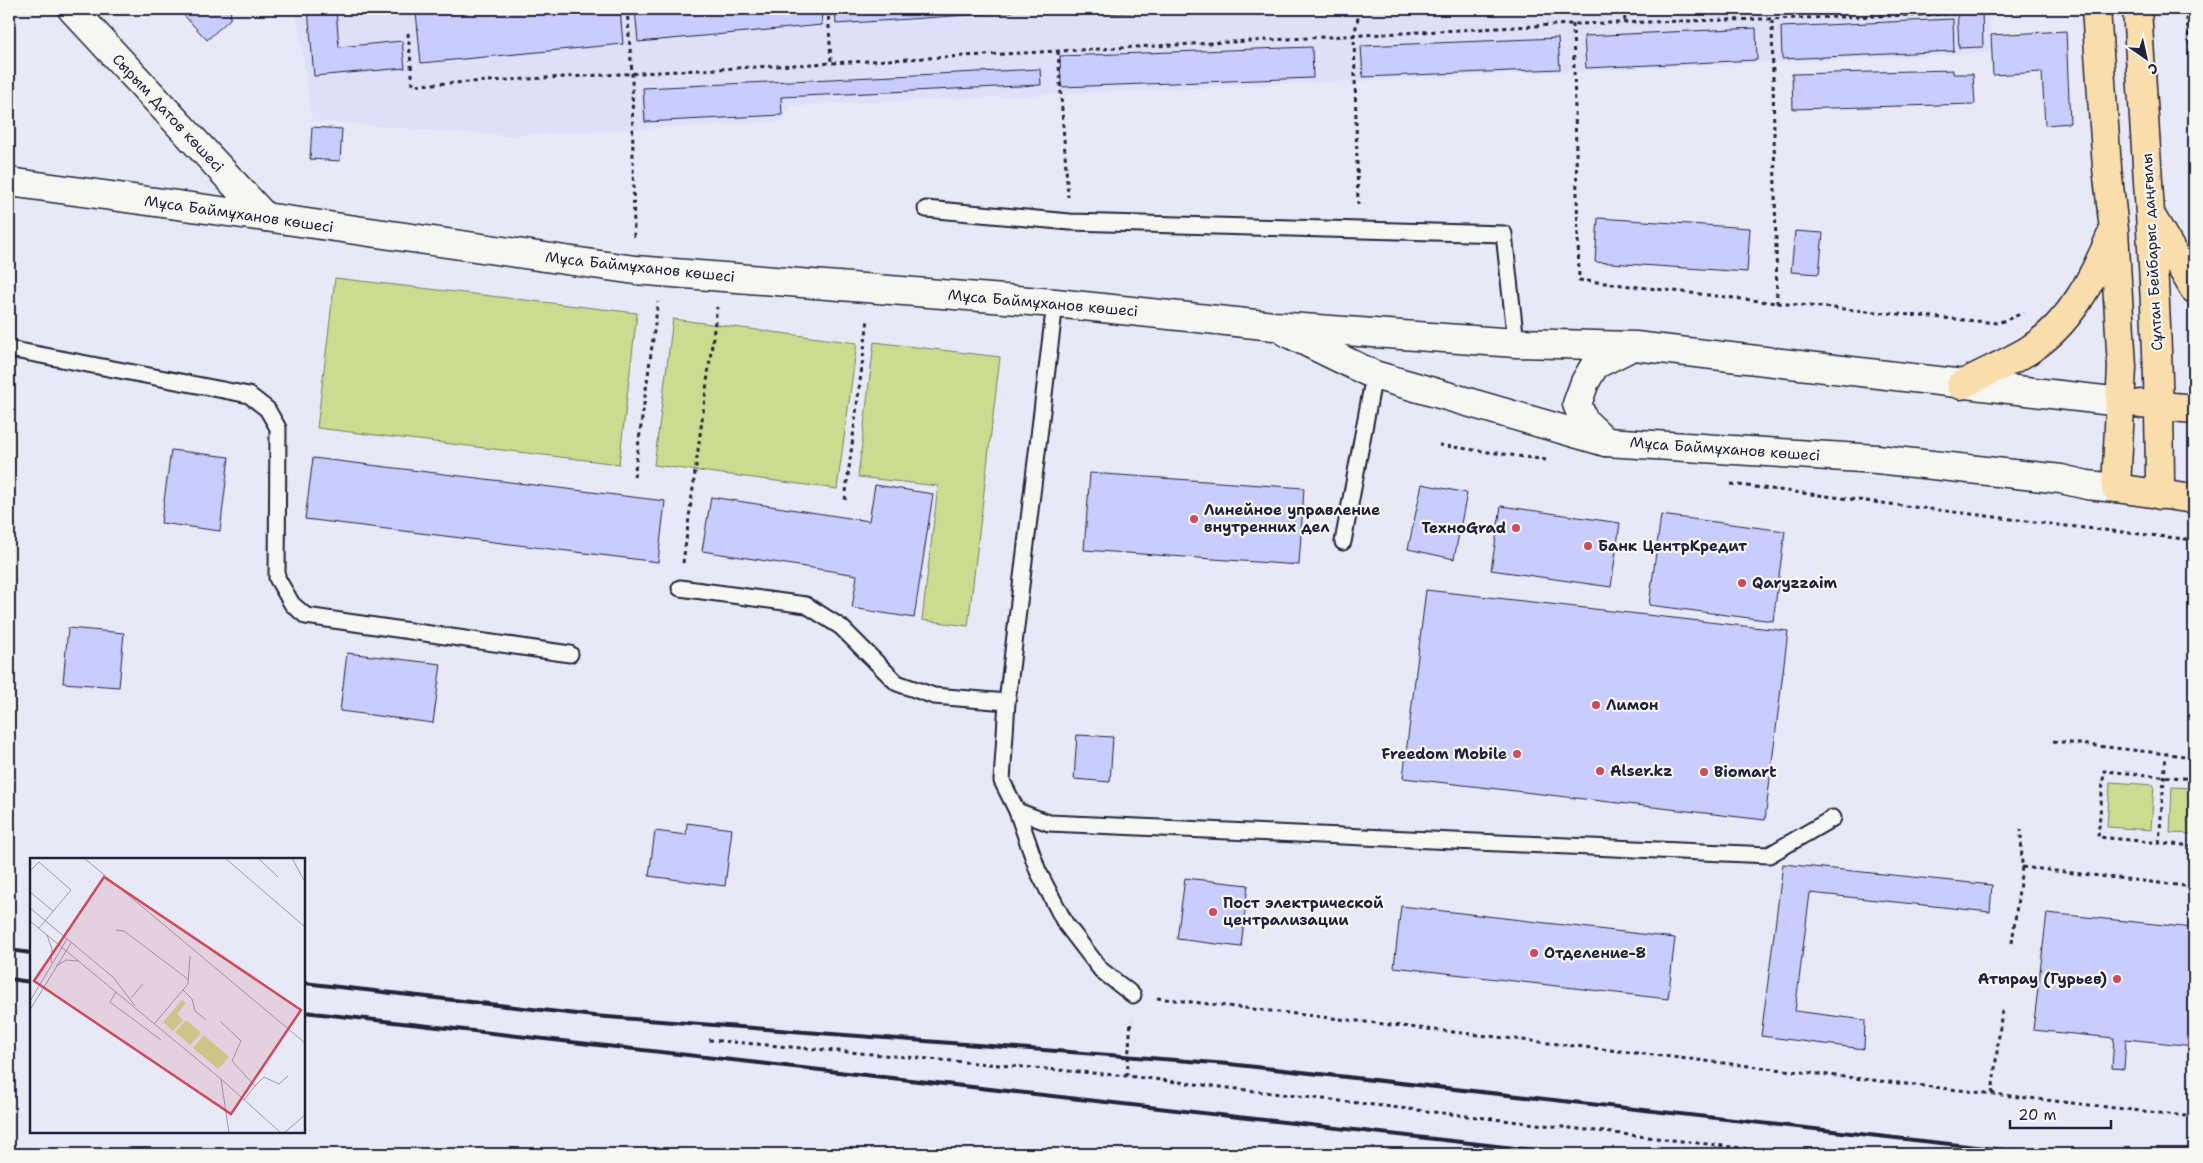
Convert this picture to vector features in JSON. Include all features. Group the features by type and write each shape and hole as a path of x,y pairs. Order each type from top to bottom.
{"main road":[{"name":"Сырым Датов көшесі","path":"72,9 264,217"},
{"path":"2096,9 2107,168 2114,230 2122,367 2116,488"},
{"name":"Сұлтан Бейбарыс даңғылы","path":"2137,9 2151,216 2160,407 2160,495"},
{"name":"Мұса Баймұханов көшесі","path":"9,182 635,270 1055,303 1274,326 1516,343 1635,346 1961,385 2160,407 2194,408"},
{"path":"2151,216 2194,289"},
{"path":"1961,385 2030,350 2059,326 2094,275 2114,230"},
{"name":"Мұса Баймұханов көшесі","path":"1274,326 1374,375 1606,442 1877,459 2061,479 2087,485 2194,499"},
{"path":"1606,442 1584,422 1578,404 1585,382 1595,365 1635,346"}],"lane":[{"path":"926,209 1070,222 1504,234 1516,343"},
{"path":"1055,303 1007,702 1002,781 1017,811 1038,871 1065,922 1101,970 1133,995"},
{"path":"9,349 249,395 267,408 278,428 277,578 292,604 306,616 570,654"},
{"path":"1344,542 1374,375"},
{"path":"680,588 806,605 841,627 897,683 934,696 1007,702"},
{"path":"1017,811 1049,823 1769,856 1833,818"}],"path":[{"path":"627,9 632,73 635,270"},
{"path":"828,9 831,62"},
{"path":"1359,230 1354,36 1360,9"},
{"path":"1624,9 1625,23"},
{"path":"1992,12 2074,9"},
{"path":"2186,9 2194,91"},
{"path":"408,34 413,85 1573,24 1954,14"},
{"path":"1772,20 1777,302"},
{"path":"1573,24 1579,280 1777,302 1998,323 2028,311"},
{"path":"1058,51 1070,222"},
{"path":"634,477 662,272"},
{"path":"680,588 721,276"},
{"path":"845,500 872,289"},
{"path":"1439,445 1547,460"},
{"path":"1724,483 2066,526 2194,540"},
{"path":"2053,741 2194,757"},
{"path":"2159,843 2166,754"},
{"path":"2194,779 2104,771 2098,837 2194,846"},
{"path":"2012,943 2022,867 2021,829"},
{"path":"2022,867 2194,887"},
{"path":"1127,1076 1133,995 2194,1117"},
{"path":"1992,1094 2002,1010"},
{"path":"709,1040 1127,1076 1792,1154"}],"shaded area":[{"path":"296,9 1989,9 1990,53 791,106 782,122 504,136 312,121"}],"green space":[{"path":"335,278 637,313 619,464 317,428"},
{"path":"673,319 857,343 837,489 654,465"},
{"path":"874,342 1000,357 968,626 922,620 938,486 858,477"},
{"path":"2110,782 2154,785 2151,830 2107,827"},
{"path":"2172,787 2194,788 2194,834 2170,833"}],"building":[{"path":"178,9 231,9 230,19 207,40"},
{"path":"308,9 336,9 339,47 402,41 405,68 314,76"},
{"path":"451,9 620,9 623,44 421,63 416,12"},
{"path":"635,9 821,9 822,25 638,42"},
{"path":"835,9 1012,9 1012,12 836,24"},
{"path":"1074,9 1214,9 1075,15"},
{"path":"1957,9 1982,9 1983,47 1959,48"},
{"path":"1953,19 1954,51 1782,59 1781,27"},
{"path":"1756,28 1757,60 1586,68 1584,36"},
{"path":"2066,31 2070,123 2045,125 2042,72 1993,75 1991,35"},
{"path":"1558,38 1560,69 1363,77 1361,46"},
{"path":"1312,47 1313,78 1061,87 1060,56"},
{"path":"1040,69 1041,85 781,97 782,115 645,122 643,88"},
{"path":"1953,70 1953,74 1973,74 1975,104 1793,109 1792,74"},
{"path":"312,127 342,129 340,161 310,159"},
{"path":"1598,218 1750,228 1747,272 1595,262"},
{"path":"1795,231 1823,233 1819,274 1791,272"},
{"path":"171,450 229,457 220,531 161,523"},
{"path":"313,458 665,501 658,562 305,519"},
{"name":"Линейное управление внутренних дел","path":"1090,473 1304,488 1299,565 1084,550"},
{"path":"1422,484 1467,493 1454,559 1408,549"},
{"path":"875,485 933,494 914,618 852,608 857,575 702,551 711,497 869,521"},
{"path":"1501,506 1620,523 1611,587 1491,570"},
{"path":"1661,515 1785,531 1773,621 1649,605"},
{"name":"Лимон","path":"1426,590 1788,631 1765,820 1403,778"},
{"path":"68,628 124,633 119,687 63,683"},
{"path":"347,653 441,664 433,723 340,711"},
{"path":"1077,735 1113,737 1110,782 1074,779"},
{"path":"687,823 732,829 725,886 649,876 655,831 686,835"},
{"path":"1783,864 1992,885 1990,912 1810,893 1795,1011 1865,1020 1864,1049 1761,1036"},
{"name":"Пост электрической централизации","path":"1185,878 1248,885 1241,947 1177,939"},
{"name":"Отделение-8","path":"1401,906 1675,938 1668,999 1394,967"},
{"name":"Атырау (Гурьев)","path":"2047,913 2194,928 2194,1046 2126,1039 2124,1069 2112,1068 2114,1038 2033,1030"}],"railway":[{"path":"9,950 30,953"},
{"path":"9,979 30,982"},
{"path":"305,983 594,1016 1229,1064 2040,1154"},
{"path":"305,1012 1568,1154"}],"place":[{"name":"Линейное управление внутренних дел","path":"1194,519"},
{"name":"ТехноGrad","path":"1516,528"},
{"name":"Банк ЦентрКредит","path":"1588,546"},
{"name":"Qaryzzaim","path":"1742,583"},
{"name":"Лимон","path":"1596,705"},
{"name":"Freedom Mobile","path":"1517,754"},
{"name":"Alser.kz","path":"1600,771"},
{"name":"Biomart","path":"1704,772"},
{"name":"Пост электрической централизации","path":"1213,912"},
{"name":"Отделение-8","path":"1534,953"},
{"name":"Атырау (Гурьев)","path":"2117,979"}]}
